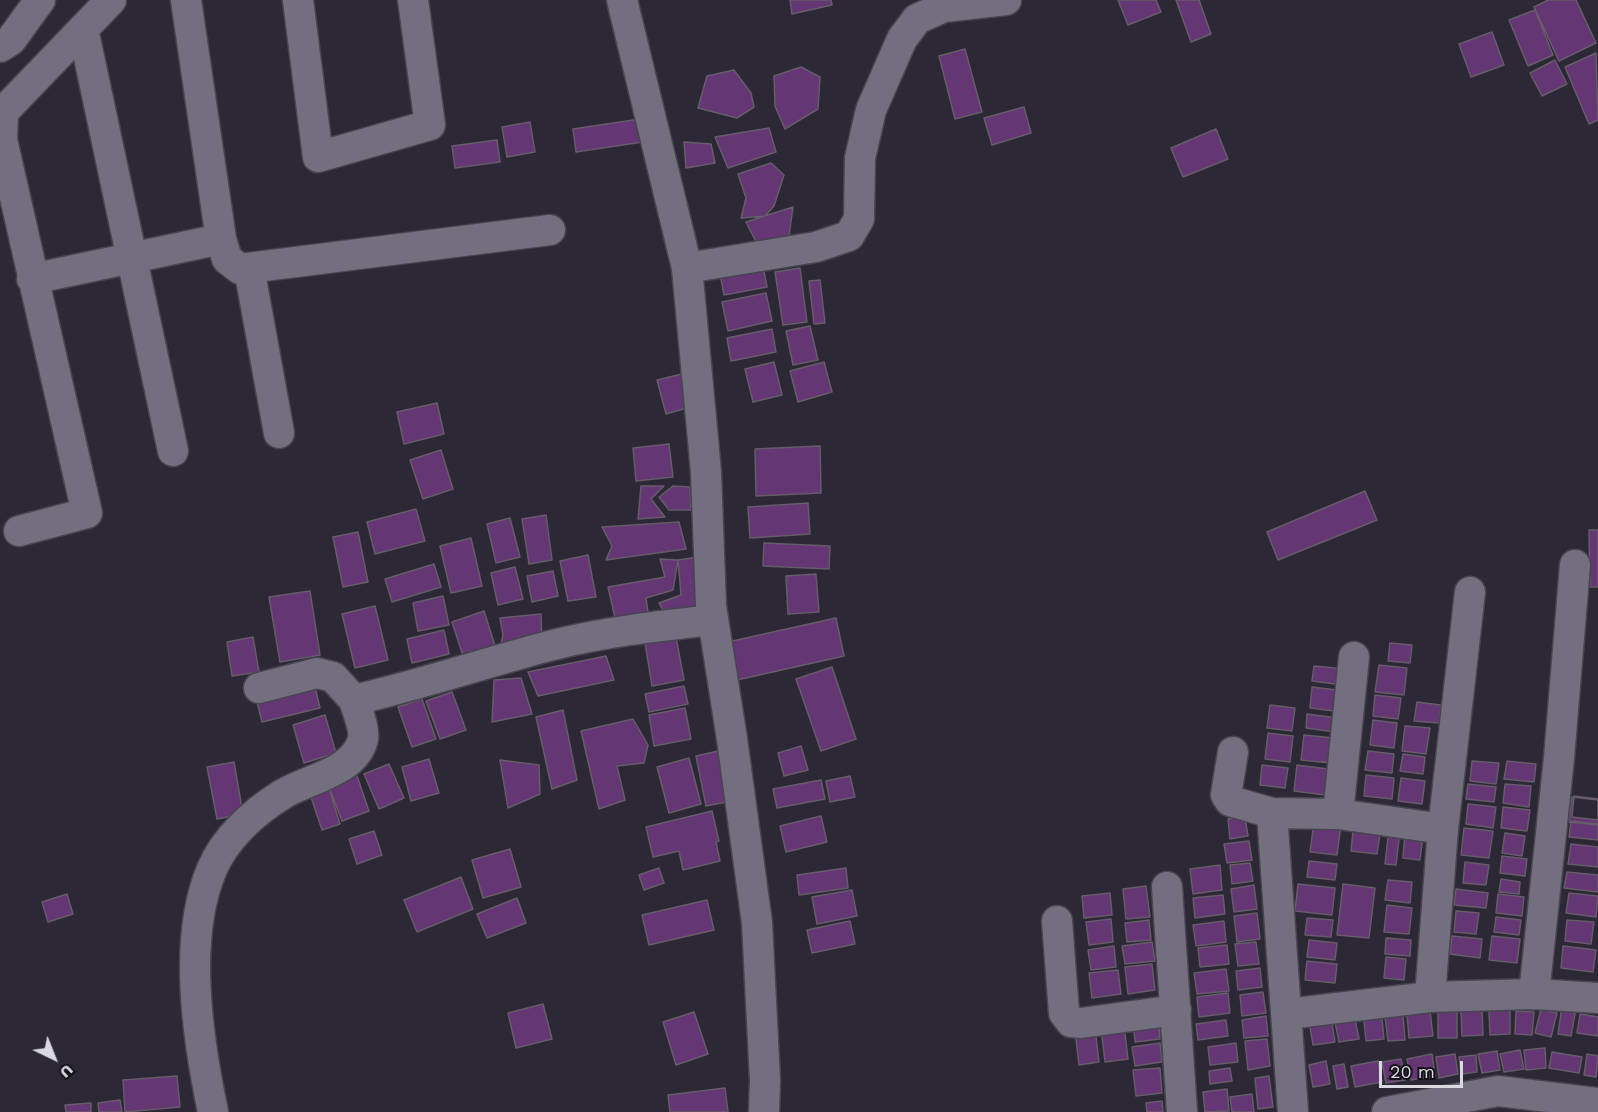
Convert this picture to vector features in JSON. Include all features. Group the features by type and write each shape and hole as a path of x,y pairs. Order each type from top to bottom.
{"street":[{"path":"0,48 11,40 40,0"},
{"path":"19,531 87,513 2,140 3,112 111,0"},
{"path":"186,0 221,239 227,259 240,269 550,230"},
{"path":"298,0 318,156 430,125 412,0"},
{"path":"622,0 687,268 706,472 713,620 757,923 765,1080 764,1112"},
{"path":"687,268 816,247 849,236 859,219 860,158 871,110 902,39 917,19 944,8 1006,0"},
{"path":"82,29 173,451"},
{"path":"32,279 131,256 221,239"},
{"path":"249,268 279,433"},
{"path":"1534,994 1559,758 1575,565"},
{"path":"1430,997 1443,829 1470,592"},
{"path":"354,700 418,685 551,646 648,626 713,620"},
{"path":"1338,814 1354,657"},
{"path":"213,1112 197,1001 197,916 212,868 235,832 283,794 345,764 357,754 364,737 354,700 333,677 317,673 259,688"},
{"path":"1233,752 1226,795 1230,801 1272,813 1338,814 1443,829"},
{"path":"1272,813 1293,1112"},
{"path":"1167,887 1182,1112"},
{"path":"1057,921 1064,1013 1071,1022 1081,1023 1176,1010"},
{"path":"1287,1014 1430,997 1534,994 1598,998"},
{"path":"1392,1112 1498,1091 1598,1103"}],"building":[{"path":"790,0 831,0 832,5 792,14"},
{"path":"1118,0 1156,0 1161,12 1128,25"},
{"path":"1176,0 1199,0 1211,34 1191,42"},
{"path":"1548,0 1576,0 1596,43 1559,61 1534,7"},
{"path":"1535,10 1553,55 1528,66 1509,20"},
{"path":"1492,32 1504,65 1471,77 1459,44"},
{"path":"965,49 982,112 955,119 939,56"},
{"path":"1596,53 1598,120 1589,124 1565,67"},
{"path":"1555,60 1567,84 1542,96 1530,73"},
{"path":"801,67 820,77 818,109 785,129 775,106 774,76"},
{"path":"734,70 751,93 754,107 737,118 698,108 707,76"},
{"path":"1024,107 1031,133 992,145 984,118"},
{"path":"640,119 643,142 576,152 573,129"},
{"path":"530,122 535,152 507,157 502,127"},
{"path":"769,128 776,152 728,168 715,137"},
{"path":"1216,129 1228,159 1183,177 1171,148"},
{"path":"497,140 500,162 455,168 452,146"},
{"path":"684,142 711,144 715,163 686,168"},
{"path":"771,163 784,175 774,206 765,216 741,218 746,198 738,174"},
{"path":"793,207 789,236 756,242 746,222"},
{"path":"763,266 767,287 724,295 720,274"},
{"path":"800,268 807,322 783,325 775,272"},
{"path":"820,280 825,323 814,324 809,281"},
{"path":"766,293 772,321 728,331 722,302"},
{"path":"810,326 818,360 793,365 786,331"},
{"path":"772,329 776,352 731,361 727,338"},
{"path":"774,362 782,395 753,402 745,369"},
{"path":"824,362 832,392 798,402 790,371"},
{"path":"686,373 694,406 666,414 657,380"},
{"path":"437,403 444,434 404,444 397,412"},
{"path":"669,444 673,477 636,481 633,448"},
{"path":"820,446 821,493 756,496 755,449"},
{"path":"441,450 453,489 423,499 410,460"},
{"path":"641,486 664,486 651,499 665,517 638,519"},
{"path":"673,486 690,487 691,510 669,510 659,497"},
{"path":"1365,491 1377,520 1278,560 1267,532"},
{"path":"808,503 810,534 750,538 748,507"},
{"path":"416,509 425,541 375,554 367,522"},
{"path":"546,515 552,560 529,564 522,519"},
{"path":"510,518 520,557 496,563 487,524"},
{"path":"679,522 686,549 606,560 612,546 602,527"},
{"path":"1589,530 1598,530 1598,587 1590,587"},
{"path":"358,532 368,582 343,587 333,537"},
{"path":"471,538 482,586 451,593 440,546"},
{"path":"764,543 830,546 829,569 763,566"},
{"path":"588,555 596,597 568,601 560,561"},
{"path":"699,557 702,609 669,621 659,603 681,595 678,560"},
{"path":"660,559 678,560 673,590 646,598 649,619 616,622 608,587 665,577"},
{"path":"434,564 441,587 392,602 385,579"},
{"path":"515,567 523,599 498,605 491,573"},
{"path":"553,571 558,596 532,602 527,576"},
{"path":"816,574 819,612 788,614 786,576"},
{"path":"310,591 320,655 280,662 269,597"},
{"path":"443,596 449,625 418,631 413,603"},
{"path":"375,606 388,660 355,668 342,614"},
{"path":"484,611 495,646 463,656 452,622"},
{"path":"541,614 542,641 501,644 503,635 500,618"},
{"path":"836,618 844,656 737,680 728,642"},
{"path":"444,630 449,654 412,663 407,639"},
{"path":"253,637 259,672 232,676 227,642"},
{"path":"676,637 684,680 652,686 645,643"},
{"path":"1390,643 1412,645 1410,663 1388,661"},
{"path":"606,656 614,680 538,696 528,672"},
{"path":"1379,665 1407,668 1404,695 1375,692"},
{"path":"1314,666 1345,669 1343,685 1312,681"},
{"path":"832,667 856,739 821,751 796,679"},
{"path":"521,678 532,714 492,722 494,680"},
{"path":"684,686 688,704 649,712 645,694"},
{"path":"315,687 320,708 262,722 257,702"},
{"path":"1312,687 1345,691 1342,712 1310,708"},
{"path":"452,692 466,730 440,739 426,701"},
{"path":"1375,695 1401,698 1398,719 1373,716"},
{"path":"422,699 436,739 412,747 398,707"},
{"path":"1417,702 1441,705 1439,723 1414,721"},
{"path":"1270,705 1295,708 1292,731 1267,728"},
{"path":"685,708 691,739 654,746 649,715"},
{"path":"563,710 577,780 552,789 536,717"},
{"path":"1307,714 1338,718 1336,732 1306,728"},
{"path":"325,715 336,753 304,763 293,725"},
{"path":"633,719 648,745 644,763 617,766 625,800 599,809 581,731"},
{"path":"1373,720 1397,723 1394,748 1370,745"},
{"path":"1405,726 1430,728 1426,754 1402,751"},
{"path":"1268,733 1293,736 1290,762 1265,759"},
{"path":"1304,735 1334,738 1331,763 1301,760"},
{"path":"801,746 808,770 784,776 778,753"},
{"path":"727,749 736,800 706,806 696,756"},
{"path":"1368,751 1394,754 1392,773 1365,770"},
{"path":"1403,754 1425,757 1423,774 1400,771"},
{"path":"689,758 701,804 669,813 657,767"},
{"path":"429,759 439,793 411,801 402,767"},
{"path":"500,760 539,765 540,794 508,808"},
{"path":"1472,761 1499,763 1496,784 1470,781"},
{"path":"1507,761 1536,764 1534,782 1504,779"},
{"path":"234,762 243,814 217,819 207,767"},
{"path":"389,764 404,798 379,809 364,774"},
{"path":"1262,765 1288,768 1285,788 1260,785"},
{"path":"1297,765 1328,769 1325,795 1294,791"},
{"path":"356,773 369,811 342,821 328,784"},
{"path":"1366,775 1394,778 1392,799 1364,796"},
{"path":"850,776 855,797 830,802 826,781"},
{"path":"1401,778 1425,781 1422,804 1398,801"},
{"path":"821,780 825,799 777,808 773,789"},
{"path":"327,782 340,824 322,830 308,788"},
{"path":"1468,784 1496,787 1494,802 1466,799"},
{"path":"1505,784 1531,786 1529,807 1503,803"},
{"path":"1574,796 1598,799 1598,820 1572,817"},
{"path":"1572,797 1598,800 1598,825 1569,822"},
{"path":"1468,804 1496,807 1493,828 1466,824"},
{"path":"1503,807 1530,810 1527,831 1501,828"},
{"path":"712,811 719,841 716,842 720,861 683,870 679,851 653,857 646,827"},
{"path":"821,816 827,842 786,852 780,826"},
{"path":"1245,817 1248,836 1230,839 1228,819"},
{"path":"1571,821 1598,824 1598,840 1569,837"},
{"path":"1314,822 1341,825 1337,855 1310,852"},
{"path":"1464,828 1493,831 1489,858 1461,855"},
{"path":"1389,829 1400,830 1396,865 1385,864"},
{"path":"374,831 382,855 357,864 349,839"},
{"path":"1353,831 1380,834 1377,854 1351,851"},
{"path":"1405,833 1423,835 1420,860 1403,858"},
{"path":"1505,833 1525,836 1522,856 1502,853"},
{"path":"1249,841 1252,860 1227,863 1224,844"},
{"path":"1571,844 1598,847 1598,867 1568,864"},
{"path":"510,849 521,887 483,898 472,860"},
{"path":"1502,856 1527,859 1525,876 1500,873"},
{"path":"1309,861 1337,864 1335,880 1307,877"},
{"path":"1465,862 1489,865 1486,885 1463,883"},
{"path":"1250,863 1253,881 1232,884 1230,865"},
{"path":"1220,865 1222,890 1193,894 1190,869"},
{"path":"659,868 664,883 644,890 639,875"},
{"path":"846,868 848,888 799,895 797,875"},
{"path":"1567,872 1598,875 1598,892 1564,888"},
{"path":"461,877 473,909 417,932 404,900"},
{"path":"1501,879 1520,882 1519,894 1499,892"},
{"path":"1388,880 1412,882 1410,903 1385,900"},
{"path":"1298,884 1335,888 1332,915 1295,911"},
{"path":"1343,884 1375,888 1369,938 1337,935"},
{"path":"1254,885 1257,909 1234,912 1231,889"},
{"path":"1146,886 1150,917 1126,919 1123,889"},
{"path":"1456,889 1488,893 1486,908 1454,905"},
{"path":"852,890 857,916 817,924 812,897"},
{"path":"1110,893 1112,915 1084,918 1082,896"},
{"path":"1569,893 1598,896 1596,917 1566,913"},
{"path":"67,894 73,914 48,922 42,902"},
{"path":"1498,894 1524,897 1522,916 1496,913"},
{"path":"1223,895 1225,914 1195,918 1193,898"},
{"path":"517,898 526,923 487,938 477,914"},
{"path":"707,900 714,930 649,945 642,915"},
{"path":"1387,905 1412,908 1409,934 1384,932"},
{"path":"1456,911 1479,913 1476,934 1454,932"},
{"path":"1257,913 1260,939 1237,942 1234,916"},
{"path":"1496,917 1521,920 1519,935 1494,932"},
{"path":"1307,918 1333,920 1331,937 1305,935"},
{"path":"1111,919 1113,942 1089,945 1086,922"},
{"path":"1149,920 1151,940 1127,942 1125,923"},
{"path":"1567,920 1594,922 1591,944 1565,941"},
{"path":"850,921 855,944 812,953 807,930"},
{"path":"1224,921 1226,942 1196,946 1193,925"},
{"path":"1452,936 1482,939 1480,958 1450,954"},
{"path":"1492,936 1520,939 1517,963 1489,960"},
{"path":"1386,938 1411,940 1410,956 1385,954"},
{"path":"1309,940 1337,943 1335,960 1307,957"},
{"path":"1152,942 1155,961 1125,964 1122,946"},
{"path":"1256,942 1259,964 1238,966 1235,944"},
{"path":"1227,945 1229,964 1200,967 1198,948"},
{"path":"1114,946 1116,967 1091,970 1088,950"},
{"path":"1563,946 1596,950 1593,972 1561,968"},
{"path":"1386,957 1406,959 1404,980 1384,978"},
{"path":"1307,961 1337,964 1335,983 1305,980"},
{"path":"1152,964 1155,990 1128,994 1125,967"},
{"path":"1260,968 1262,987 1238,990 1236,971"},
{"path":"1226,969 1229,991 1197,994 1194,973"},
{"path":"1118,970 1121,994 1092,998 1089,973"},
{"path":"1263,992 1266,1013 1242,1016 1240,995"},
{"path":"1228,993 1230,1013 1199,1017 1197,997"},
{"path":"543,1004 552,1039 516,1048 508,1013"},
{"path":"1562,1006 1576,1008 1571,1036 1558,1034"},
{"path":"1541,1009 1557,1013 1551,1037 1535,1033"},
{"path":"1482,1010 1483,1035 1462,1036 1461,1011"},
{"path":"1510,1010 1510,1034 1490,1035 1489,1011"},
{"path":"1430,1011 1433,1036 1409,1038 1407,1014"},
{"path":"1516,1011 1534,1012 1532,1035 1515,1034"},
{"path":"694,1012 708,1054 676,1065 663,1022"},
{"path":"1438,1012 1457,1012 1457,1038 1438,1038"},
{"path":"1354,1014 1359,1039 1339,1042 1334,1017"},
{"path":"1580,1014 1598,1017 1598,1036 1577,1033"},
{"path":"1403,1015 1405,1040 1388,1041 1385,1017"},
{"path":"1266,1016 1268,1036 1244,1038 1242,1020"},
{"path":"1158,1017 1160,1039 1135,1042 1133,1020"},
{"path":"1331,1017 1335,1042 1313,1045 1309,1021"},
{"path":"1382,1018 1384,1039 1366,1041 1364,1020"},
{"path":"1226,1020 1228,1036 1198,1040 1196,1024"},
{"path":"1124,1025 1128,1059 1105,1062 1101,1028"},
{"path":"1095,1028 1099,1062 1079,1065 1075,1031"},
{"path":"1267,1039 1270,1066 1248,1070 1245,1041"},
{"path":"1160,1043 1162,1062 1135,1066 1132,1047"},
{"path":"1236,1043 1238,1062 1210,1065 1208,1047"},
{"path":"1545,1048 1546,1068 1526,1070 1524,1050"},
{"path":"1520,1050 1524,1069 1504,1072 1500,1054"},
{"path":"1497,1051 1500,1070 1482,1073 1478,1054"},
{"path":"1552,1052 1582,1057 1579,1073 1549,1068"},
{"path":"1432,1054 1435,1076 1411,1080 1407,1059"},
{"path":"1455,1054 1458,1074 1439,1078 1436,1057"},
{"path":"1587,1054 1598,1056 1596,1077 1584,1075"},
{"path":"1476,1055 1477,1072 1461,1074 1459,1057"},
{"path":"1401,1059 1405,1080 1386,1083 1382,1062"},
{"path":"1326,1061 1330,1084 1313,1087 1309,1065"},
{"path":"1378,1061 1382,1082 1355,1087 1351,1066"},
{"path":"1344,1064 1348,1087 1337,1089 1333,1066"},
{"path":"1160,1068 1162,1093 1136,1096 1133,1070"},
{"path":"1230,1068 1232,1081 1210,1084 1209,1071"},
{"path":"177,1076 180,1107 125,1112 123,1080"},
{"path":"1269,1076 1273,1107 1258,1109 1255,1078"},
{"path":"725,1088 728,1112 670,1112 668,1095"},
{"path":"1227,1089 1229,1111 1205,1112 1203,1092"},
{"path":"1252,1094 1254,1112 1232,1112 1230,1097"},
{"path":"120,1100 122,1112 99,1112 98,1103"},
{"path":"1162,1101 1163,1112 1147,1112 1146,1103"},
{"path":"91,1103 91,1112 66,1112 65,1105"}]}
